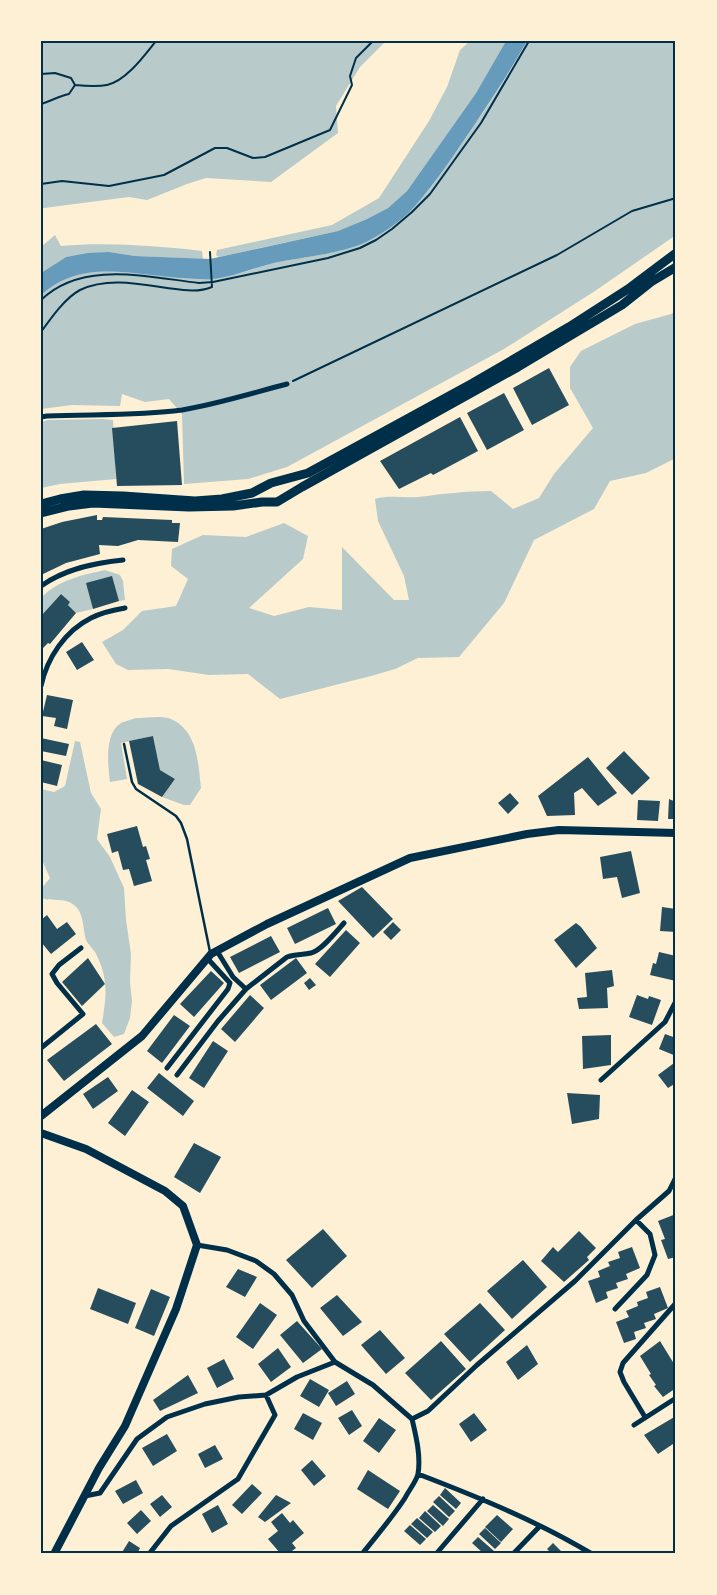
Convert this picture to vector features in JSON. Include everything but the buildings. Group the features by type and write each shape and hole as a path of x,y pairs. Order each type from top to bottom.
{"main road":[{"path":"41,504 84,496 123,496 195,501 222,499 252,494 273,484 308,473 474,383 569,327 628,289 676,253"},
{"path":"41,513 69,506 93,503 189,507 233,506 279,501 518,367 622,304 651,282 676,268"},
{"path":"273,484 283,485 286,490 279,501"},
{"path":"273,484 266,491 267,497 279,501"},
{"path":"41,1116 142,1036 211,954 267,924 410,858 527,834 559,830 676,833"},
{"path":"41,1133 86,1149 165,1191 183,1206 197,1245 176,1309 126,1426 84,1496 54,1554"}],"street":[{"path":"41,418 47,416 108,416 183,410 287,384"},
{"path":"41,586 52,578 79,568 123,560"},
{"path":"41,686 58,646 74,630 91,618 125,608"},
{"path":"177,1075 218,1020 246,990 287,957 309,954 316,951 344,923"},
{"path":"41,1048 83,1014 57,983 52,974 59,965 81,948"},
{"path":"211,954 246,990"},
{"path":"168,1068 228,989 230,983 211,954"},
{"path":"601,1080 664,1022 676,1001"},
{"path":"412,1419 428,1411 477,1365 575,1281 636,1220 669,1191 675,1181"},
{"path":"615,1309 648,1275 654,1255 650,1234 636,1220"},
{"path":"197,1245 227,1250 256,1261 274,1274 292,1295 304,1321 335,1362 373,1385 412,1419 416,1438 418,1474 389,1521 362,1554"},
{"path":"645,1417 620,1372 623,1363 676,1303"},
{"path":"84,1496 100,1492 137,1439 167,1417 205,1404 239,1397 266,1395 297,1377 335,1362"},
{"path":"149,1554 171,1526 238,1479 275,1415 266,1395"},
{"path":"634,1425 676,1398"},
{"path":"418,1474 483,1499 540,1526 592,1554"},
{"path":"436,1554 483,1499"},
{"path":"514,1554 540,1526"}],"lane":[{"path":"124,744 132,782 136,789 176,816 181,823 187,839 211,954"}],"path":[{"path":"75,85 104,86 113,83 130,71 156,41"},
{"path":"41,184 62,181 109,186 164,175 215,148 227,148 254,158 265,157 330,130 352,85 350,76 356,58 373,41"},
{"path":"41,300 60,285 77,278 102,274 213,282 328,258 360,248 376,240 412,212 430,194 481,123 529,41"},
{"path":"41,74 55,73 71,78 75,85"},
{"path":"41,104 69,94 75,85"},
{"path":"287,384 557,255 632,211 676,198"},
{"path":"41,332 68,300 80,291 92,286 123,282 181,290 203,291 212,287 210,252"}],"shaded area":[{"path":"41,41 386,41 360,67 336,106 338,133 271,182 206,178 147,200 129,197 41,208"},
{"path":"470,41 506,41 476,93 407,191 388,208 338,231 219,257 216,255 217,250 332,225 379,198 429,121 447,87 460,50"},
{"path":"527,41 676,41 676,235 595,291 504,349 287,467 248,479 184,484 182,414 169,399 145,402 122,394 120,406 72,405 41,409 41,295 73,276 89,273 106,271 185,277 224,275 338,251 374,238 403,217 431,187 489,104"},
{"path":"55,235 61,246 132,245 202,251 203,259 135,256 108,252 66,257 41,273 41,247"},
{"path":"676,311 676,458 646,473 610,481 594,509 534,540 504,603 459,657 418,658 395,669 280,699 248,674 209,675 168,669 128,670 116,664 102,642 123,630 142,611 176,606 188,579 171,566 172,549 203,535 246,537 284,523 308,536 303,559 249,608 274,616 309,607 342,610 342,547 394,600 409,600 404,576 378,521 375,499 491,491 513,509 539,498 554,474 593,428 570,388 570,367 581,351 635,324"},
{"path":"48,420 113,420 116,479 60,484 41,488 41,422"},
{"path":"105,570 120,575 123,581 125,600 119,601 87,583 93,609 76,613 68,605 70,602 61,594 41,616 41,598 48,592 71,579"},
{"path":"159,717 171,719 187,731 195,749 201,788 190,805 184,805 162,797 175,779 160,770 153,736 121,743 127,779 110,782 108,750 112,734 121,723 136,718"},
{"path":"75,741 80,742 91,793 101,809 97,839 110,857 124,888 131,954 130,982 132,1001 130,1018 124,1034 114,1037 102,1023 106,989 105,981 96,954 86,940 80,912 74,905 66,901 41,898 41,889 50,878 41,858 41,789 54,792 65,786"}],"water":[{"path":"506,41 527,41 488,104 431,187 403,217 374,238 338,251 274,263 220,278 182,278 126,272 90,273 73,276 41,295 41,273 66,257 109,252 135,256 210,259 338,231 388,208 407,191 476,93"}]}
